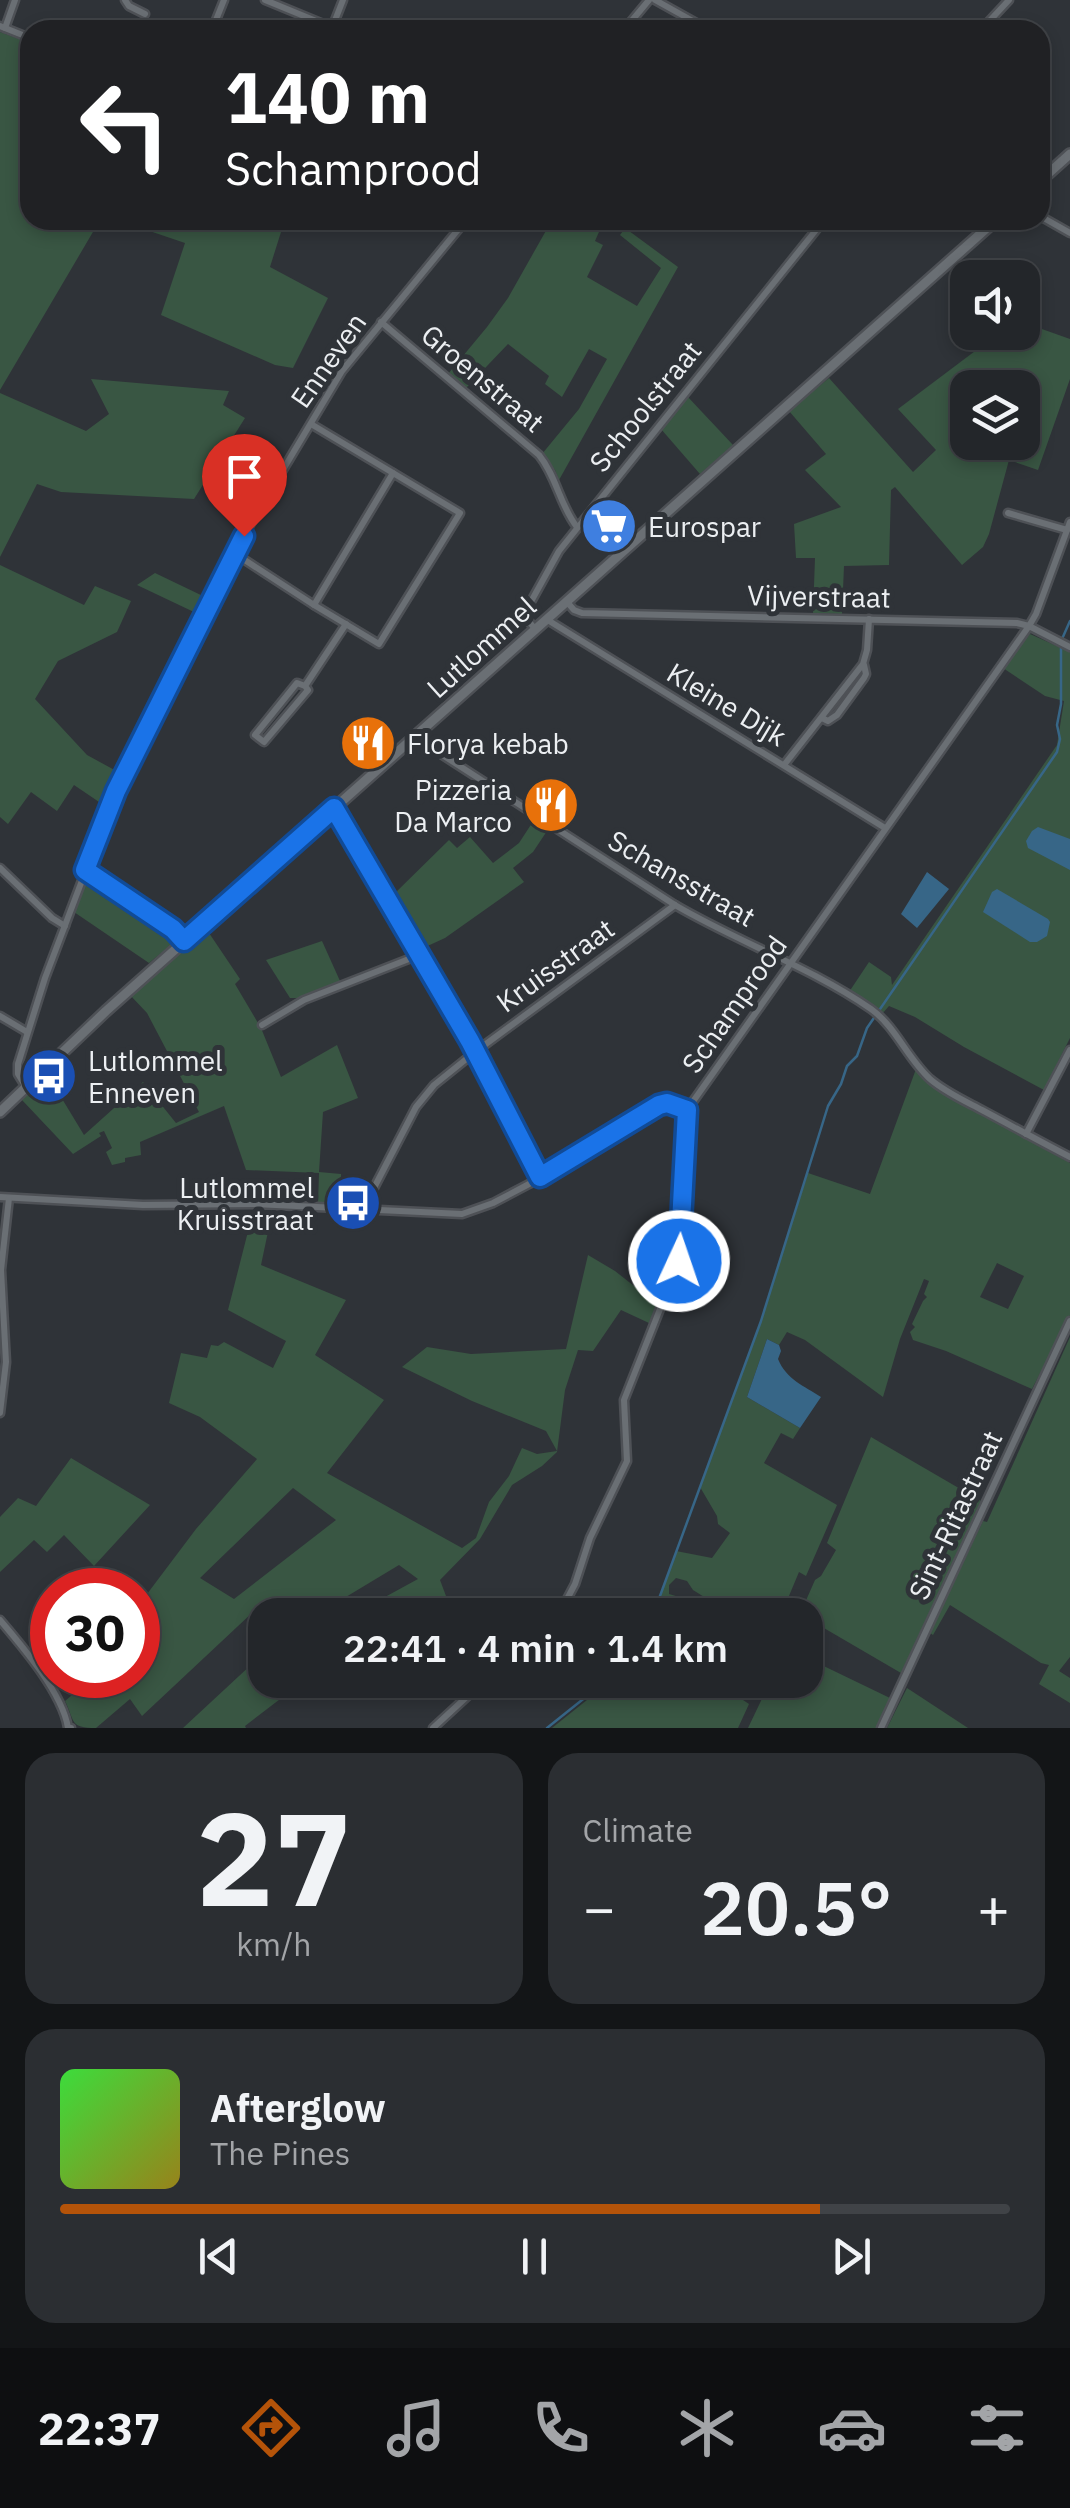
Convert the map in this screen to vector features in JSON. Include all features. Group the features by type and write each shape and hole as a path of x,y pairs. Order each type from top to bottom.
{"main road":[{"path":"1050,172 1070,154"},
{"name":"Lutlommel","path":"0,1112 184,941 985,230"}],"street":[{"path":"2,27 15,0"},
{"path":"125,0 145,14"},
{"path":"265,0 313,20"},
{"path":"633,20 652,0 690,20"},
{"path":"990,20 1009,0"},
{"name":"Enneven","path":"26,1086 17,1070 27,1032 85,870 116,791 234,553 342,371 458,230"},
{"name":"Schoolstraat","path":"535,629 527,619 528,607 559,552 816,230"},
{"name":"Groenstraat","path":"380,322 539,455 550,468 577,527"},
{"path":"234,553 379,644 460,513 311,424"},
{"path":"314,605 393,473"},
{"path":"1008,513 1069,526"},
{"name":"Schamprood","path":"5,1198 462,1214 493,1203 540,1177 659,1105 667,1103 687,1110 1029,626 1069,526"},
{"name":"Vijverstraat","path":"566,602 582,613 1017,623 1070,647"},
{"path":"784,765 864,664 869,619"},
{"name":"Kleine Dijk","path":"546,620 885,828"},
{"path":"306,686 297,683 255,735 264,742 308,690 306,686 346,624"},
{"name":"Schansstraat","path":"417,734 427,745 706,923 790,964 878,1014 932,1081 1070,1157"},
{"path":"334,808 475,1052 540,1177"},
{"path":"0,868 65,926"},
{"path":"85,870 173,929 184,941"},
{"name":"Kruisstraat","path":"362,1209 423,1096 475,1052 675,904"},
{"path":"262,1025 304,1000 419,954"},
{"path":"0,1016 27,1032"},
{"path":"1026,1134 1070,1050"},
{"path":"568,1598 590,1538 622,1474 627,1450 624,1400 679,1261 687,1110"},
{"path":"0,1412 6,1362 1,1270 5,1198"},
{"name":"Sint-Ritastraat","path":"881,1728 1070,1321"},
{"path":"0,1620 59,1700 70,1728"},
{"path":"0,1639 10,1632"},
{"path":"433,1728 466,1698"}],"green space":[{"path":"0,32 20,39 20,230 94,230 0,390"},
{"path":"147,230 281,232 270,267 328,298 293,368 275,365 161,315 185,243"},
{"path":"546,230 600,230 595,241 603,245 587,277 637,306 661,268 620,235 624,230 678,267 559,480 542,454 579,409 607,359 589,349 562,397 545,384 549,376 508,344 466,388 448,374 508,298"},
{"path":"1040,328 1070,339 1070,379 1038,470 1009,460 983,547 962,565 895,487 891,490 889,565 844,566 842,614 813,613 815,558 796,558 794,524 841,507 805,470 826,454 789,411 829,378 913,472 936,450 898,409 976,350 1040,350"},
{"path":"91,379 229,391 223,405 245,418 194,499 61,492 37,484 0,557 0,393 86,431 109,414"},
{"path":"687,396 733,445 700,474 661,429"},
{"path":"0,565 84,605 95,586 131,601 117,632 58,661 35,699 87,755 120,773 105,806 74,785 57,811 31,792 8,824 0,817"},
{"path":"155,573 205,597 196,613 137,585"},
{"path":"1030,634 1070,652 1070,1038 1044,1090 915,1017 889,1006 882,1014 849,992 869,962 891,977 892,985 1057,745 1064,701 1045,696 1003,668"},
{"path":"534,820 549,828 533,852 513,868 524,882 445,938 421,949 391,897 449,840 457,848 470,837 493,863 519,843"},
{"path":"93,880 170,932 171,945 149,963 74,912 84,882"},
{"path":"207,930 240,979 235,984 261,1028 281,1077 337,1045 358,1098 323,1112 319,1172 341,1174 341,1206 318,1204 319,1173 246,1170 224,1106 140,1142 141,1155 112,1165 106,1152 112,1148 104,1131 73,1154 22,1100 47,1074 84,1135 143,1082 176,1123 199,1112 147,1013 130,995"},
{"path":"322,941 340,981 301,998 290,998 266,960"},
{"path":"916,1069 938,1091 1070,1163 1070,1315 1032,1389 913,1340 912,1324 927,1297 924,1294 929,1281 924,1279 883,1397 805,1340 787,1332 779,1345 767,1339 747,1397 800,1428 793,1439 781,1433 764,1463 837,1505 806,1576 799,1572 788,1598 706,1598 687,1581 676,1578 669,1585 669,1594 680,1598 660,1598 676,1551 712,1558 730,1533 718,1524 700,1487 761,1321 808,1173 870,1194","holes":["997,1263 1024,1276 1008,1309 980,1297"]},
{"path":"254,1208 273,1208 261,1265 346,1300 315,1355 384,1400 327,1473 462,1548 476,1538 489,1502 509,1476 522,1448 537,1454 557,1451 546,1431 402,1367 427,1347 471,1354 566,1349 588,1255 657,1304 649,1323 621,1310 593,1351 578,1350 565,1390 557,1452 512,1485 480,1539 440,1580 447,1598 383,1598 418,1579 399,1565 344,1598 248,1598 248,1617 142,1716 130,1699 96,1728 81,1727 74,1722 65,1701 69,1698 160,1698 160,1577 257,1459 200,1417 169,1403 181,1353 207,1358 211,1345 224,1342 273,1368 286,1341 228,1310","holes":["293,1488 336,1520 234,1599 200,1578"]},
{"path":"1070,1337 1070,1657 1059,1671 1070,1678 1070,1703 1039,1684 1049,1665 950,1605 933,1635 930,1633 983,1521 987,1522"},
{"path":"871,1437 981,1501 901,1673 823,1628 823,1598 807,1598 836,1550 827,1543"},
{"path":"71,1458 150,1505 94,1566 64,1535 47,1552 34,1540 0,1572 0,1517 18,1498 36,1506"},
{"path":"823,1666 890,1698 876,1728 748,1728 762,1698 823,1698"},
{"path":"248,1668 248,1698 282,1698 246,1728 183,1728"},
{"path":"907,1688 968,1728 887,1728"},
{"path":"590,1698 740,1698 749,1704 738,1728 552,1728"}],"water":[{"path":"1038,827 1070,839 1070,870 1028,848 1026,841"},
{"path":"927,872 949,889 917,928 901,914"},
{"path":"997,889 1048,919 1047,936 1030,942 983,912"},
{"path":"767,1339 779,1345 778,1359 786,1372 821,1397 800,1428 747,1397"}],"waterway":[{"path":"1062,639 1070,621"},
{"path":"659,1598 761,1321 828,1106 847,1066 857,1056 867,1028 1057,752 1061,647"},
{"path":"547,1728 584,1698"}],"place":[{"name":"Eurospar","path":"609,526"},
{"name":"Florya kebab","path":"368,743"},
{"name":"Pizzeria Da Marco","path":"551,805"},
{"name":"Lutlommel Enneven","path":"49,1076"},
{"name":"Lutlommel Kruisstraat","path":"353,1203"}],"route":[{"path":"244,536 116,791 85,870 173,929 184,941 334,808 470,1041 540,1177 659,1105 667,1103 687,1110 679,1261"}]}
